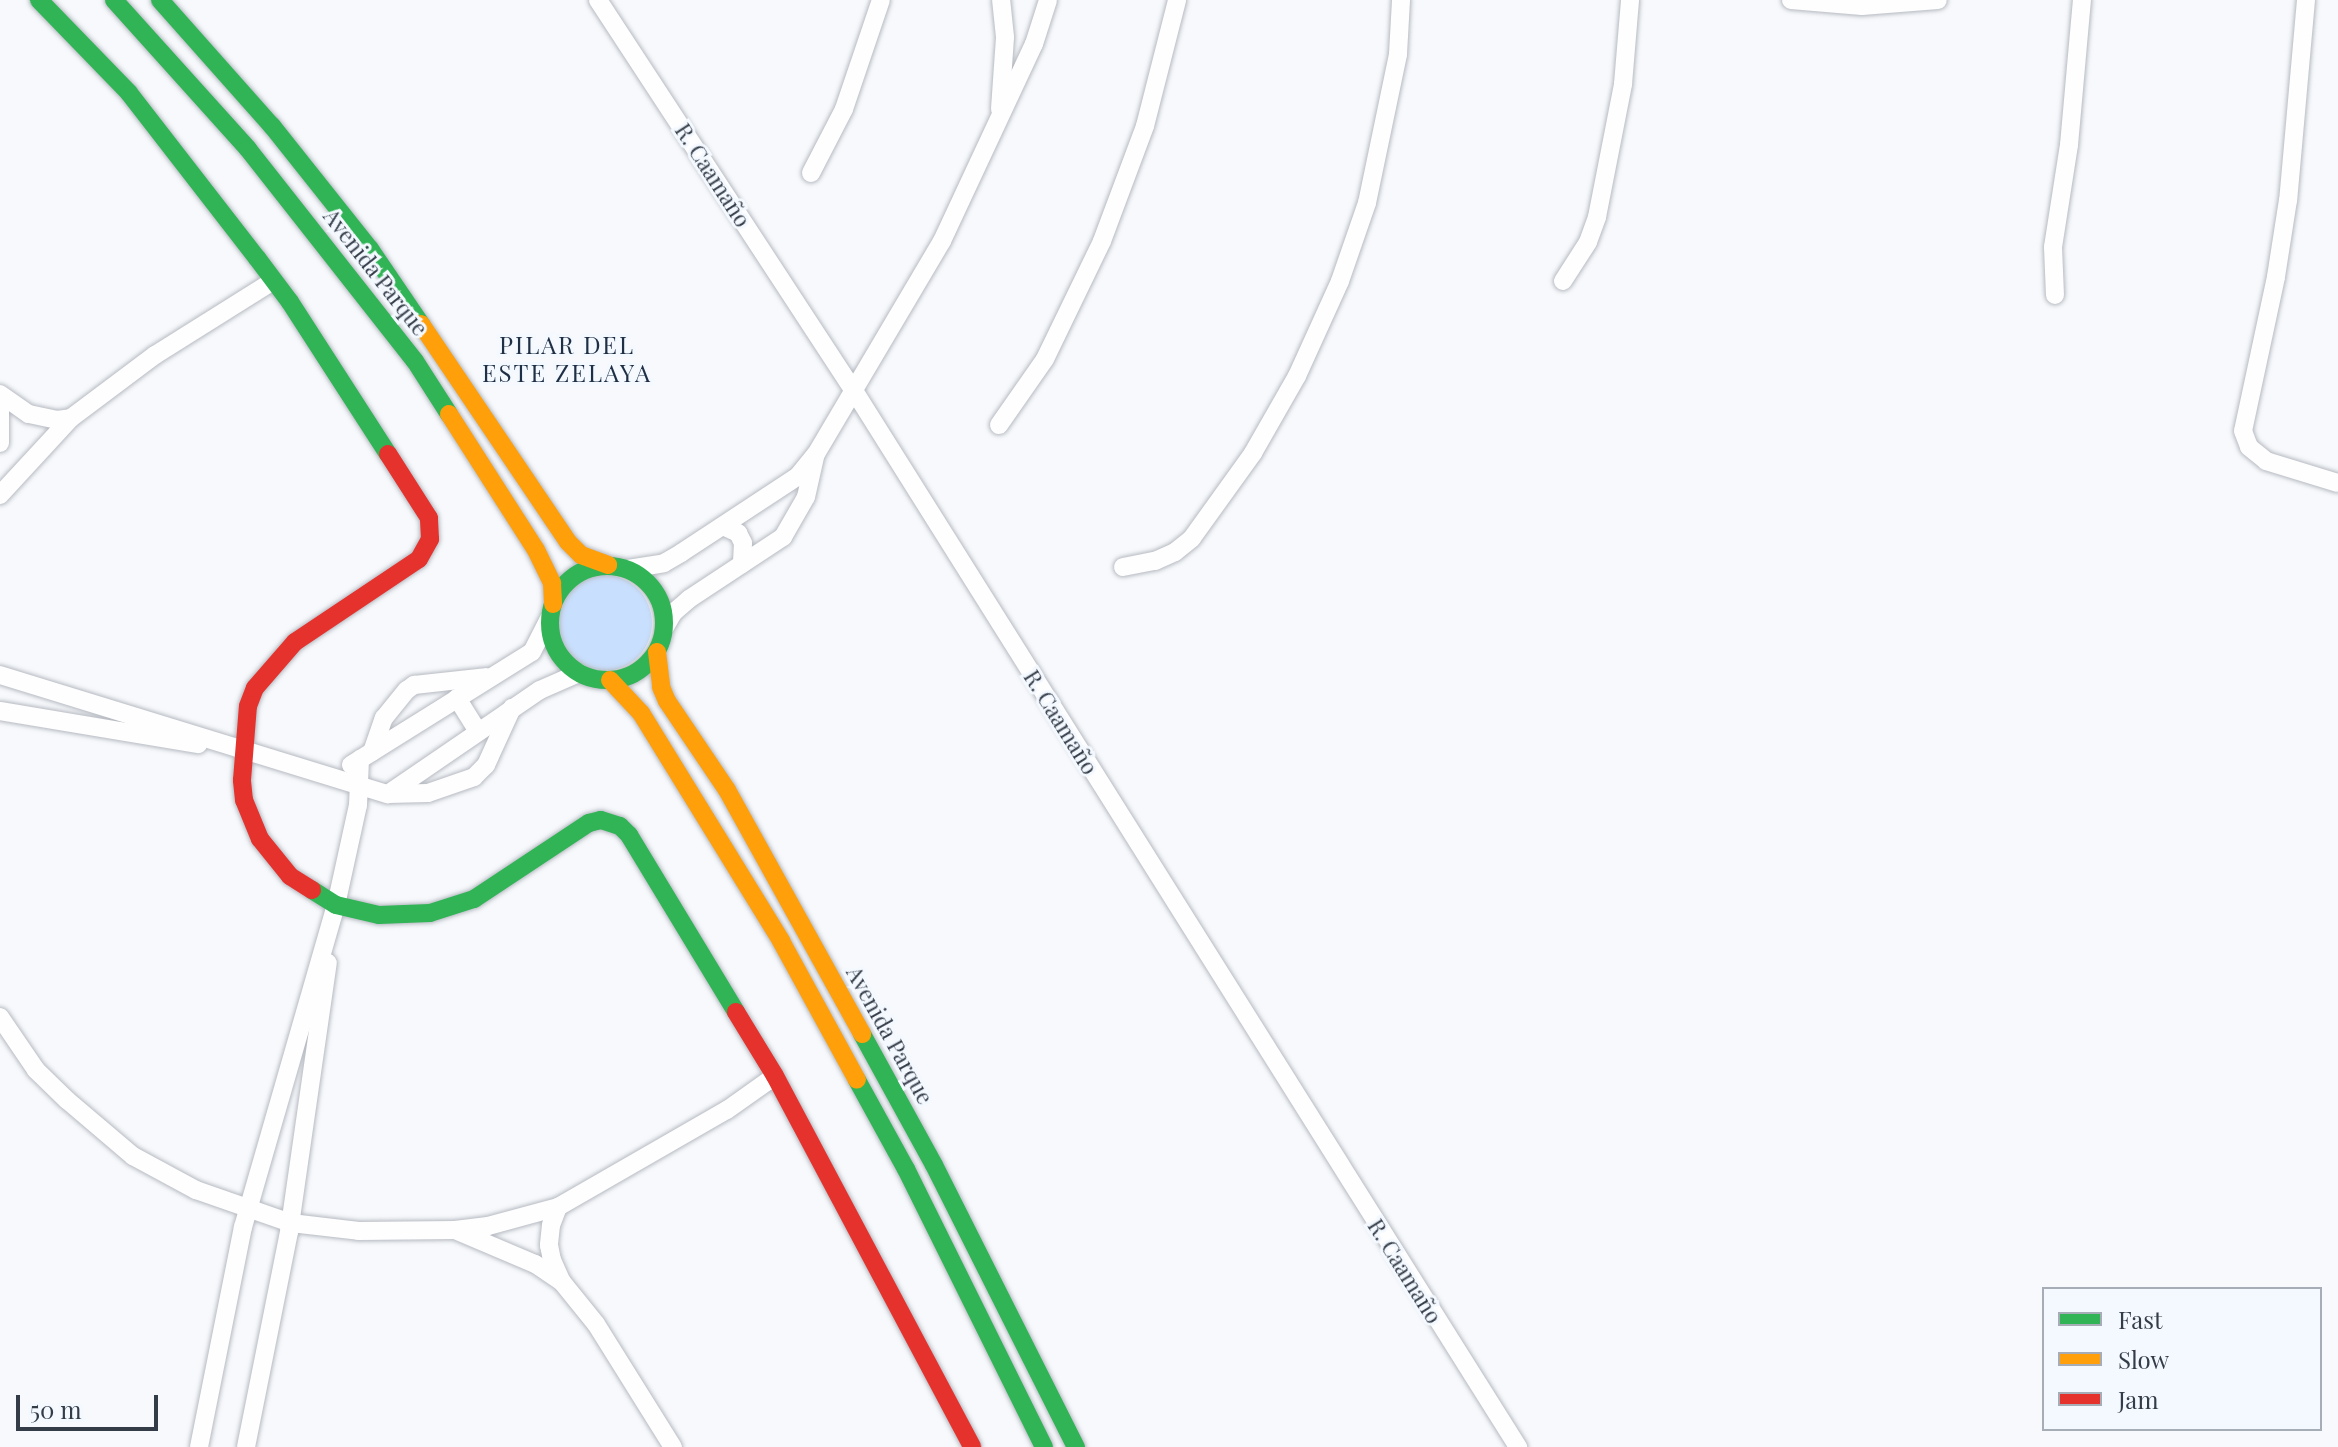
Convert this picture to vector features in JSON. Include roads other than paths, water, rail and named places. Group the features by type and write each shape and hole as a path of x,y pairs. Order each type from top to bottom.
{"street":[{"path":"39,0 129,93 273,281 429,518 430,539 410,567 323,620 267,671 248,706 243,749 244,800 260,839 290,876 336,905 379,915 408,916 449,908 474,899 573,830 589,823 612,822 629,835 775,1076 972,1447"},
{"name":"Avenida Parque","path":"114,0 248,149 415,361 536,550 552,583 551,611"},
{"name":"Avenida Parque","path":"160,0 272,126 370,249 568,542 581,555 608,565"},
{"name":"R. Caamaño","path":"598,0 853,389 1518,1447"},
{"path":"811,173 844,109 881,0"},
{"path":"999,119 1005,37 1001,0"},
{"path":"999,425 1045,359 1102,241 1145,126 1177,0"},
{"path":"1123,567 1155,561 1175,552 1192,538 1253,453 1297,376 1340,281 1367,203 1396,66 1401,0"},
{"path":"1563,281 1588,242 1597,217 1623,84 1630,0"},
{"path":"1798,1 1862,6 1938,0"},
{"path":"2055,295 2053,247 2069,145 2082,0"},
{"path":"2306,0 2288,200 2276,277 2243,431 2249,447 2266,461 2338,483"},
{"path":"628,569 664,563 798,476 816,454 918,286 999,119 1050,3"},
{"path":"0,495 71,418 155,355 273,281"},
{"path":"0,394 29,414 57,420 71,418"},
{"path":"0,411 0,443"},
{"path":"551,611 556,650 579,673 610,680 628,676 644,666 657,652 673,613 689,599 783,537 806,497 816,454"},
{"path":"723,526 738,533 743,543 742,564"},
{"path":"335,775 532,652 561,588 574,575 608,565 628,569 644,578 656,592 663,609 665,627"},
{"name":"Avenida Parque","path":"657,652 661,687 667,701 727,790 919,1137 1076,1447"},
{"path":"520,660 540,690"},
{"path":"388,794 540,690 579,673"},
{"path":"0,675 304,770 335,775 360,787 388,794 428,793 474,777 486,765 512,708"},
{"path":"246,1447 291,1223 336,905 366,756 384,718 407,690 442,681 493,677"},
{"path":"610,680 641,713 781,941 906,1169 1044,1447"},
{"path":"457,698 478,731"},
{"path":"0,711 163,740 243,749"},
{"path":"199,1447 249,1209 336,905"},
{"path":"0,1017 36,1070 133,1156 196,1190 291,1223 359,1231 455,1230 488,1226 558,1207 727,1110 775,1076"},
{"path":"558,1207 549,1245 562,1282 596,1324 673,1447"},
{"path":"455,1230 525,1259 562,1282"}],"district":[{"name":"PILAR DEL ESTE ZELAYA","path":"567,359"}]}
